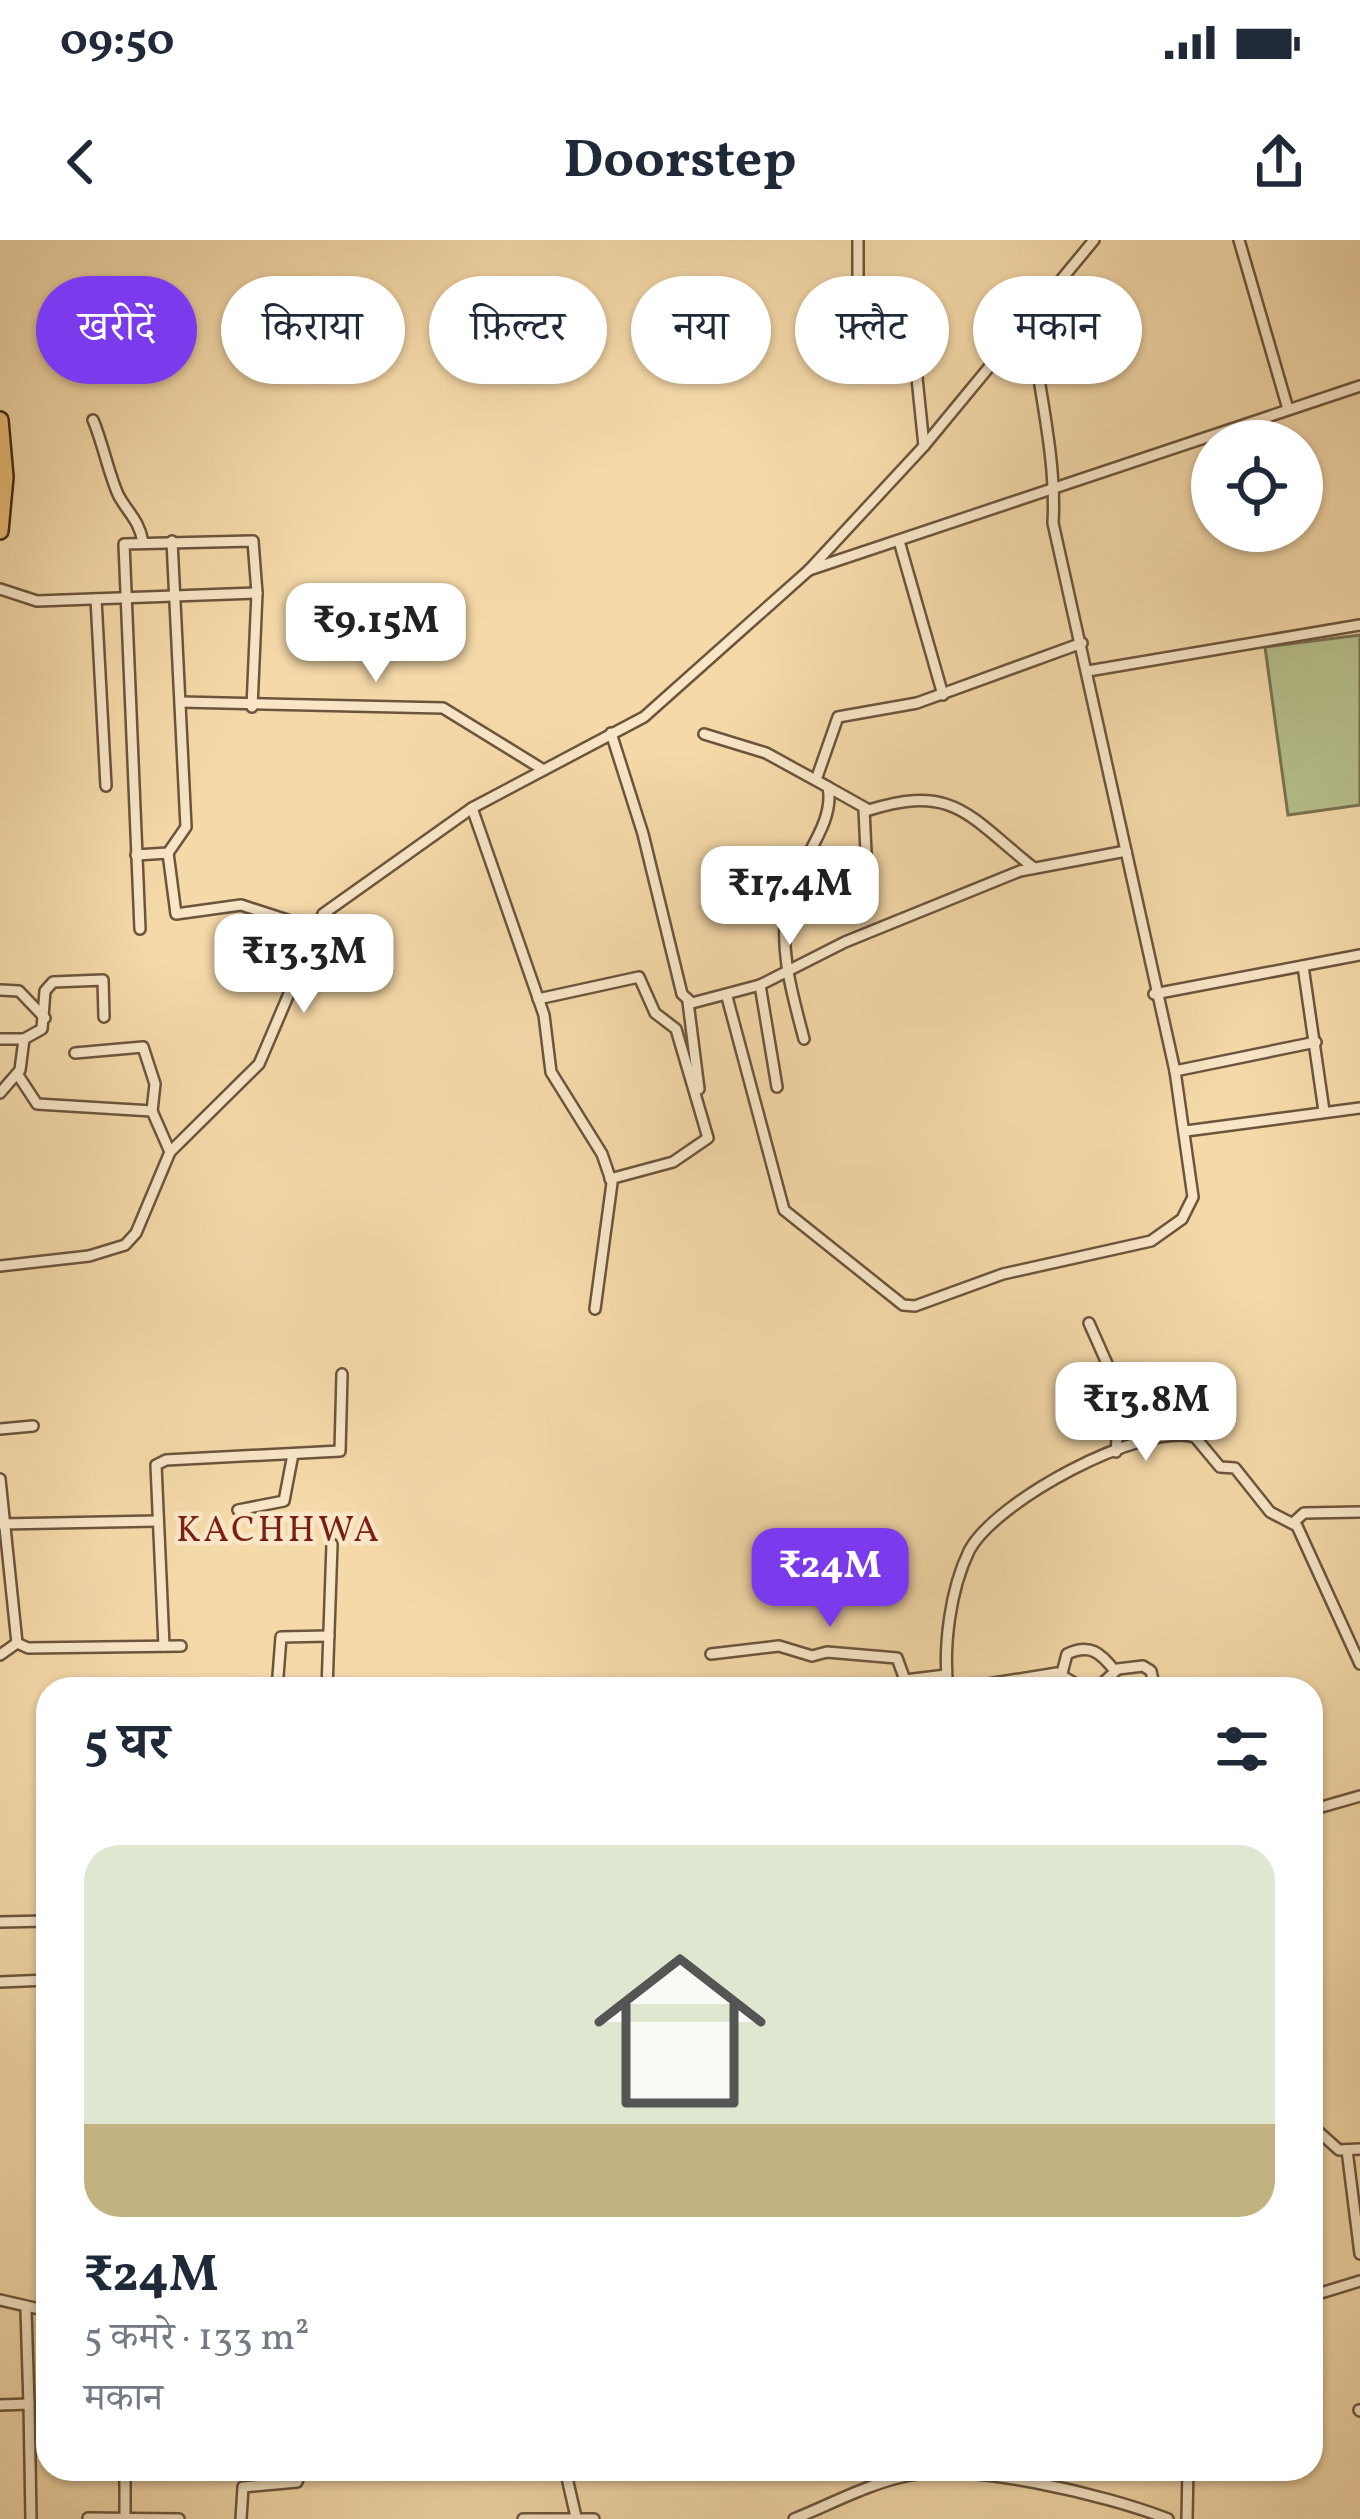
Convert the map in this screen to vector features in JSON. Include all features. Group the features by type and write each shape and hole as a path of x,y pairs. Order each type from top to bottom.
{"main road":[{"path":"0,420 5,477 0,531"}],"street":[{"path":"858,240 863,288 905,293 909,300 924,446"},
{"path":"1062,276 1094,240"},
{"path":"1239,240 1288,410"},
{"path":"0,1266 89,1256 125,1245 136,1234 170,1152 251,1076 316,929 341,897 472,808 634,723 809,570 924,446 973,384"},
{"path":"727,997 784,1210 905,1306 1038,1265 1129,1249 1182,1219 1193,1197 1186,1131 1053,523 1055,489 1036,384"},
{"path":"809,570 1360,386"},
{"path":"93,420 117,491 139,521 143,542"},
{"path":"140,929 121,547 143,542 253,541 252,707"},
{"path":"899,541 943,695"},
{"path":"172,542 186,827 168,853 176,914 247,906 316,929"},
{"path":"0,589 37,601 256,593"},
{"path":"96,599 106,786"},
{"path":"1088,671 1360,625"},
{"path":"817,777 838,717 943,695 1082,643"},
{"path":"181,702 443,708 542,769"},
{"path":"610,733 688,1002 700,1107"},
{"path":"704,734 766,753 817,777 864,809 910,797 938,797 1034,868"},
{"path":"804,1040 788,974 784,933 789,898 829,809 828,787"},
{"path":"472,808 538,998 551,1072 602,1154 610,1179 595,1309"},
{"path":"864,809 868,896"},
{"path":"688,1002 727,997 760,985 844,942 1034,868 1126,851"},
{"path":"136,855 168,853"},
{"path":"1154,994 1360,956"},
{"path":"1304,966 1324,1111"},
{"path":"0,1039 24,1039 42,1029 47,986 96,978 105,984 104,1017"},
{"path":"538,998 641,978 655,1013 674,1024 709,1135 703,1145 673,1162 610,1179"},
{"path":"760,985 777,1087"},
{"path":"0,991 19,991 45,1018"},
{"path":"0,1093 18,1075 24,1039"},
{"path":"1175,1071 1316,1042"},
{"path":"75,1053 143,1047 155,1084 152,1111 170,1152"},
{"path":"18,1075 37,1104 152,1111"},
{"path":"1186,1131 1360,1108"},
{"path":"1089,1323 1109,1368 1116,1452"},
{"path":"164,1646 155,1471 160,1462 333,1453 344,1447 342,1374"},
{"path":"0,1430 33,1426"},
{"path":"930,1677 946,1675 948,1631 965,1560 976,1540 1067,1472 1166,1434 1195,1438 1220,1467 1235,1468 1273,1515 1294,1522 1332,1593 1360,1664"},
{"path":"238,1510 284,1501 293,1454"},
{"path":"0,1480 17,1643"},
{"path":"1294,1522 1309,1513 1360,1512"},
{"path":"2,1524 158,1521"},
{"path":"327,1677 332,1544"},
{"path":"278,1677 281,1637 329,1636"},
{"path":"17,1643 28,1648 181,1646"},
{"path":"0,1655 17,1643"},
{"path":"711,1654 778,1646 809,1656 826,1652 897,1658 904,1677"},
{"path":"1062,1673 1067,1654 1086,1649 1100,1653 1115,1671"},
{"path":"1109,1677 1115,1671 1147,1667 1151,1677"},
{"path":"1034,1677 1062,1673 1068,1677"},
{"path":"1323,1807 1360,1796"},
{"path":"0,1922 36,1921"},
{"path":"0,1982 36,1980"},
{"path":"1323,2136 1336,2148 1360,2149"},
{"path":"1347,2150 1360,2254"},
{"path":"1323,2293 1360,2282"},
{"path":"0,2318 0,2301 36,2310"},
{"path":"26,2310 32,2519"},
{"path":"0,2405 29,2404"},
{"path":"125,2481 125,2518"},
{"path":"239,2519 243,2487 297,2481"},
{"path":"568,2481 576,2517"},
{"path":"794,2519 890,2481"},
{"path":"1006,2481 1093,2492 1168,2519"},
{"path":"1187,2519 1188,2481"},
{"path":"88,2518 179,2519"},
{"path":"523,2519 594,2519"}],"green space":[{"path":"1360,635 1360,805 1288,815 1265,647"}],"district":[{"name":"KACHHWA","path":"279,1528"}]}
